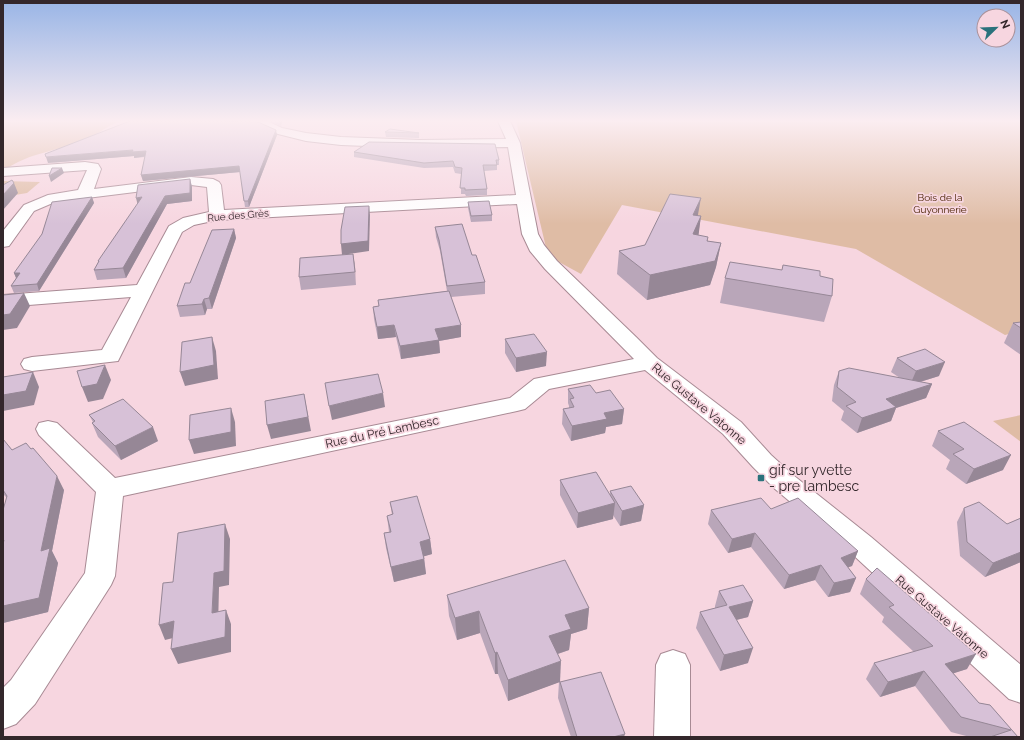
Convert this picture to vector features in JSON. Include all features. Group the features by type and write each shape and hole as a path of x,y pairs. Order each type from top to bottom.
{"street":[{"name":"Rue Gustave Vatonne","path":"516,156 530,234 536,247 551,265 656,369 732,428 762,461 784,482 861,545 1021,687"},
{"path":"3,172 85,166 93,167 94,170 84,194"},
{"path":"3,242 29,208 53,198 84,194 191,181 208,182 214,185 217,215"},
{"name":"Rue des Grès","path":"32,364 110,356 175,229 189,221 217,215 523,200"},
{"path":"3,302 144,290"},
{"name":"Rue du Pré Lambesc","path":"110,488 517,404 533,391 549,393 575,391 656,369"},
{"path":"3,712 23,692 100,576 110,488 48,429"},
{"path":"672,737 673,665"}],"green space":[{"path":"3,156 36,156 13,164 3,171"},
{"name":"Bois de la Guyonnerie","path":"524,156 1021,156 1021,331 1005,335 856,249 622,205 581,274 548,256"},
{"path":"3,181 40,182 27,193 3,197"},
{"path":"1021,415 1021,442 993,421"}],"building":[{"path":"46,156 64,156 46,157"},
{"path":"145,156 266,156 248,201 244,201 239,166 141,175"},
{"path":"376,156 498,156 499,160 496,160 497,165 483,165 487,189 465,190 465,188 460,188 462,168 455,167 453,161 424,163"},
{"path":"52,168 62,168 49,176"},
{"path":"190,179 190,193 165,196 123,268 94,270 98,261 142,197 136,198 138,185"},
{"path":"12,180 14,183 3,195 3,185"},
{"path":"670,194 701,198 693,215 701,216 693,234 708,237 707,241 721,243 715,261 650,275 619,251 645,245"},
{"path":"92,197 37,284 11,286 20,273 14,273 42,234 52,202"},
{"path":"489,201 492,215 471,216 468,202"},
{"path":"369,206 368,241 341,244 341,230 345,207"},
{"path":"462,224 472,255 476,255 485,282 447,286 439,240 435,227"},
{"path":"234,229 209,298 204,299 202,304 177,306 185,283 190,283 212,230"},
{"path":"353,254 355,272 299,277 300,258"},
{"path":"730,262 782,270 783,265 820,271 820,276 833,279 832,296 725,278"},
{"path":"449,291 461,325 435,329 439,340 400,346 394,325 377,327 373,307 379,306 378,300"},
{"path":"24,293 10,314 3,315 3,295"},
{"path":"1021,322 1021,328 1013,323"},
{"path":"534,334 547,352 516,358 505,339"},
{"path":"212,337 214,365 180,372 182,342"},
{"path":"925,349 945,362 916,371 897,358"},
{"path":"105,365 97,384 82,387 77,371"},
{"path":"849,368 932,384 886,399 896,407 862,418 846,406 856,402 837,387 839,371"},
{"path":"33,372 26,391 3,395 3,377"},
{"path":"378,374 383,393 329,406 325,383"},
{"path":"590,385 596,393 610,390 624,409 604,413 607,419 572,426 563,409 574,407 570,399 574,398 568,389"},
{"path":"304,394 308,417 267,425 265,401"},
{"path":"123,399 153,427 115,446 92,423 95,421 89,415"},
{"path":"231,408 231,432 189,440 190,415"},
{"path":"964,422 1011,455 974,469 953,454 964,449 938,431"},
{"path":"3,439 12,450 26,443 31,449 33,448 57,476 41,551 50,548 39,598 3,606 3,510 7,496 3,490"},
{"path":"596,472 615,503 578,513 560,480"},
{"path":"631,486 644,505 622,511 610,491"},
{"path":"417,496 430,539 420,542 424,559 391,567 384,533 391,532 387,516 393,514 390,502"},
{"path":"761,498 771,509 798,498 858,551 841,558 856,578 834,583 821,565 789,575 755,533 732,539 711,510"},
{"path":"979,502 1007,524 1021,518 1021,552 993,563 967,542 964,508"},
{"path":"225,524 224,571 214,573 212,613 226,610 225,637 171,649 174,621 159,625 163,583 173,582 178,533"},
{"path":"565,560 589,608 565,615 571,629 549,636 561,661 508,680 497,652 495,653 479,611 455,618 447,595"},
{"path":"877,568 976,654 945,664 979,703 990,705 1018,737 990,737 1011,730 961,717 924,671 888,682 874,663 933,646 889,607 894,605 866,579"},
{"path":"743,585 753,601 729,607 753,648 724,655 700,612 727,605 719,591"},
{"path":"601,672 625,734 613,737 577,737 560,682"}],"place":[{"name":"gif sur yvette - pre lambesc","path":"761,478"}]}
